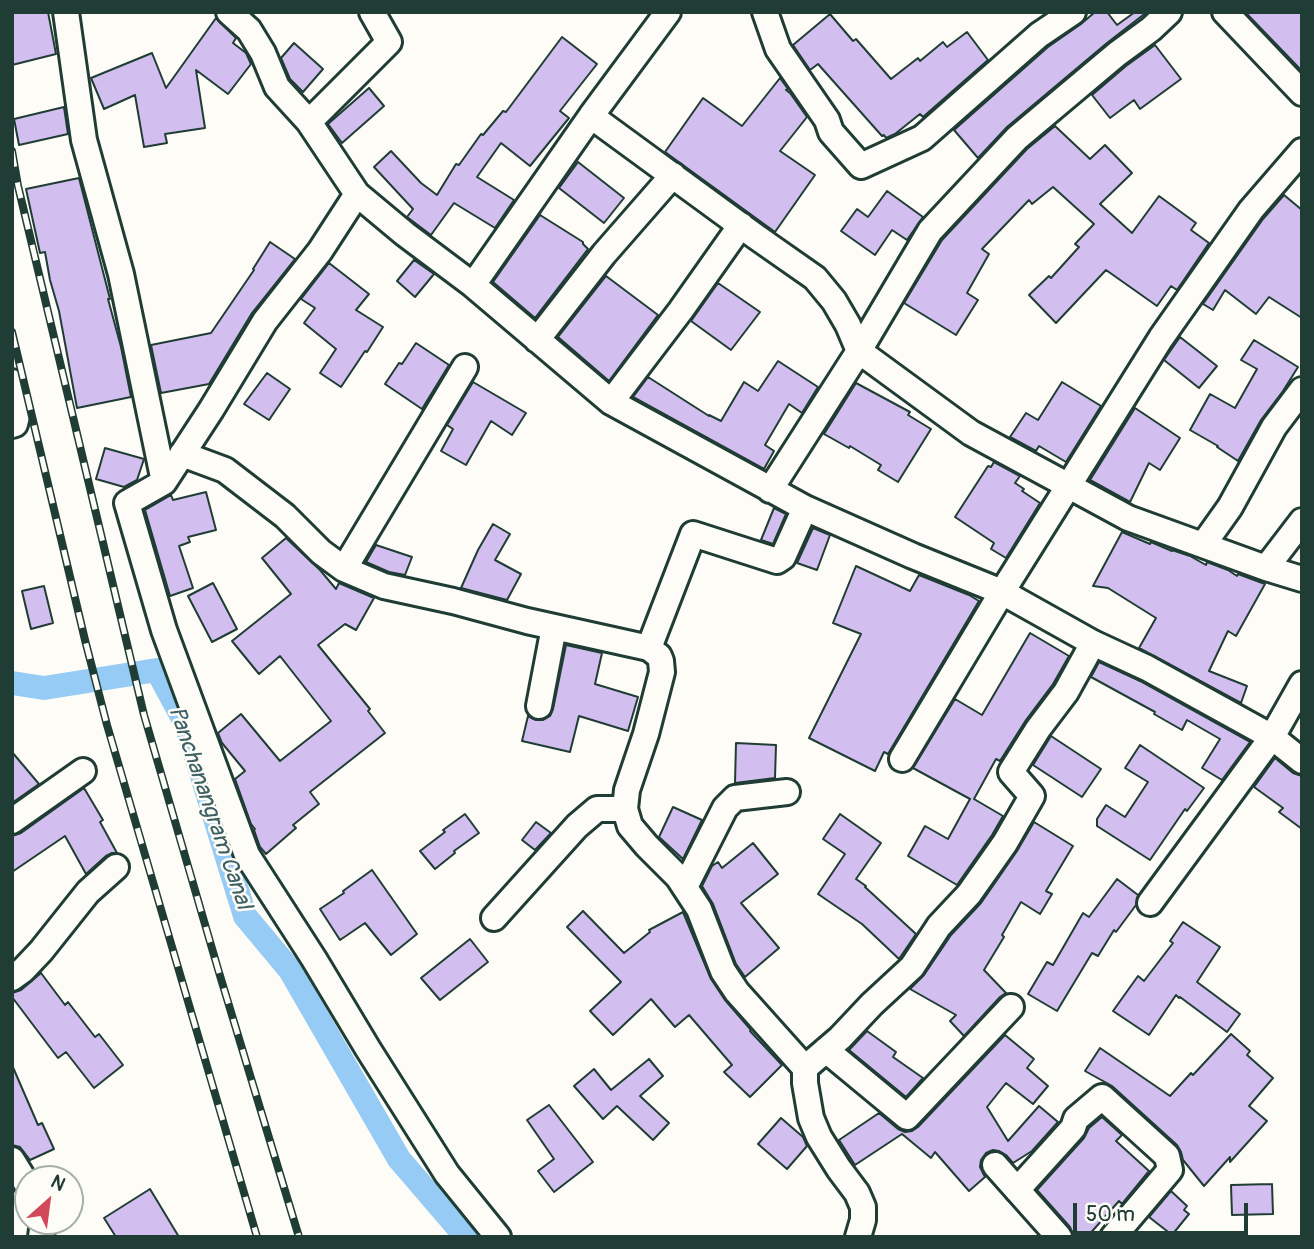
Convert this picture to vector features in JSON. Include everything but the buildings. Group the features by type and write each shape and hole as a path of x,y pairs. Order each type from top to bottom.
{"street":[{"path":"229,12 249,30 278,87 309,122 357,194 473,285 611,402 805,508 1002,592 1272,737 1302,761"},
{"path":"309,122 389,42 372,12"},
{"path":"473,285 591,116 668,12"},
{"path":"765,12 778,49 827,120 831,132 861,166 922,138 1039,35 1073,12"},
{"path":"770,490 859,351 930,231 1017,138 1169,12"},
{"path":"1225,12 1302,93"},
{"path":"69,15 84,140 121,274 164,482"},
{"path":"591,116 815,278 834,301 859,351 971,433 1128,518 1302,579"},
{"path":"902,759 1002,592 1169,328 1251,210 1302,151"},
{"path":"537,340 604,254 673,175"},
{"path":"357,194 320,251 265,321 164,482 127,503 164,630 247,855 447,1174 498,1237"},
{"path":"611,402 741,225"},
{"path":"344,569 465,367"},
{"path":"12,382 18,412 15,424 12,425"},
{"path":"1203,545 1230,508 1275,427 1302,390"},
{"path":"182,454 225,470 285,516 321,552 344,569 384,586 649,648 659,656 662,672 646,734 627,790 625,809 630,826 685,887 699,909 723,971 737,992 805,1068 811,1118 863,1206 863,1220 858,1237"},
{"path":"649,648 692,534 777,561 783,557 805,508"},
{"path":"1266,568 1302,521"},
{"path":"539,706 554,627"},
{"path":"805,1068 840,1038 912,967 939,926 969,894 1005,843 1032,796 1011,772 1038,729 1066,692 1093,643"},
{"path":"1150,903 1272,737 1302,684"},
{"path":"12,821 83,771"},
{"path":"685,887 725,808 735,798 787,792"},
{"path":"495,918 578,826 597,809 625,809"},
{"path":"12,978 41,951 88,892 116,867"},
{"path":"826,1051 907,1116 1011,1007"},
{"path":"1017,1190 1073,1128 1076,1119 1102,1097 1167,1156 1170,1170 1113,1237"},
{"path":"995,1165 1059,1237"}],"waterway":[{"name":"Panchanangram Canal","path":"12,683 44,688 157,670 186,724 245,916 290,970 399,1159 466,1237"}],"railway":[{"path":"12,151 18,186 144,715 299,1237"},
{"path":"12,332 107,725 257,1237"}]}
